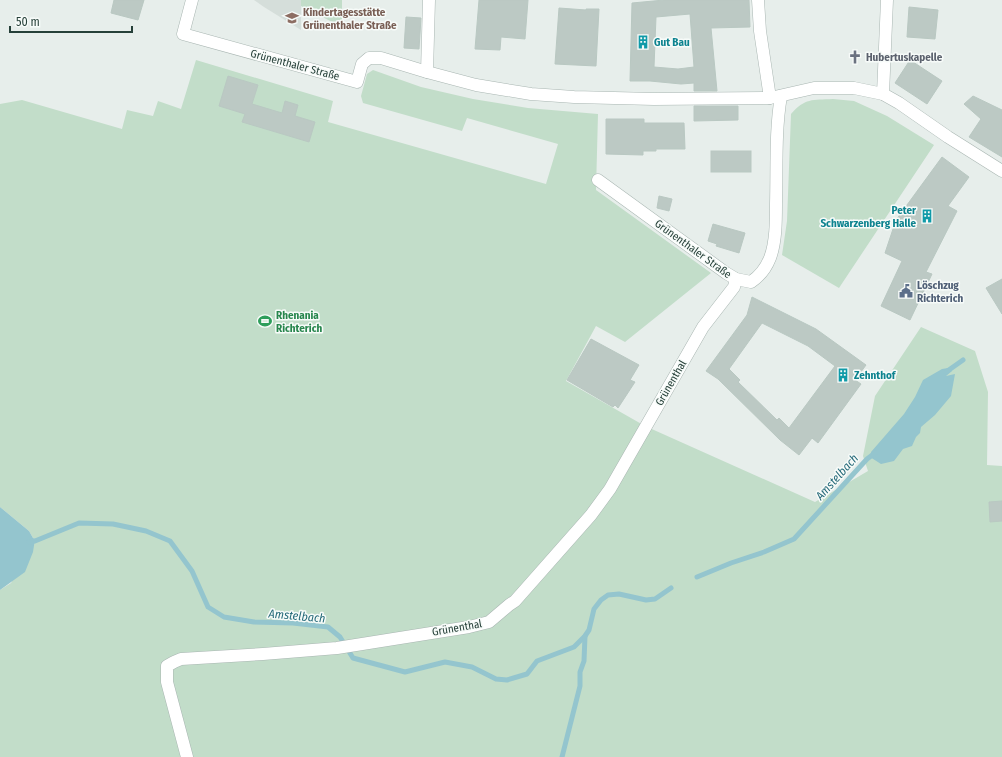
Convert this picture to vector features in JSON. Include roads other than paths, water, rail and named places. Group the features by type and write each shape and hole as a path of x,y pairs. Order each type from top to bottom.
{"street":[{"name":"Grünenthaler Straße","path":"192,0 184,34 356,82 362,64 369,58 381,58 476,86 530,94 574,97 654,99 775,97 814,88 854,88 882,94 899,103 948,138 1002,171"},
{"path":"426,72 429,0"},
{"name":"Grünenthaler Straße","path":"598,180 736,279 751,282 760,276 770,258 776,221 777,118 775,97 760,31 758,0"},
{"path":"882,94 887,0"},
{"name":"Grünenthal","path":"187,757 167,682 167,666 174,662 181,659 337,648 470,627 489,622 515,601 591,515 610,489 700,334 734,287 736,279"}],"water":[{"path":"948,368 952,371 946,376 955,374 951,396 935,415 921,427 920,433 916,437 912,446 903,449 894,461 881,464 870,457 871,452 904,414 915,397 923,380 942,369"},
{"path":"0,507 29,531 35,539 33,552 25,572 0,590"}],"waterway":[{"name":"Amstelbach","path":"946,372 963,360"},
{"name":"Amstelbach","path":"697,577 794,539 867,459 875,453"},
{"name":"Amstelbach","path":"29,542 79,523 113,524 146,531 170,541 192,571 208,607 224,617 254,622 293,623 328,627 340,637 353,658 405,672 445,662 472,667 496,679 507,680 527,674 537,661 574,647 589,630 594,609 601,600 608,595 619,594 646,600 655,599 671,588"},
{"path":"562,757 580,686 580,672 584,661 585,636"}],"place":[{"name":"Kindertagesstätte Grünenthaler Straße","path":"292,18"},
{"name":"Gut Bau","path":"643,42"},
{"name":"Hubertuskapelle","path":"855,57"},
{"name":"Peter Schwarzenberg Halle","path":"927,216"},
{"name":"Löschzug Richterich","path":"906,291"},
{"name":"Rhenania Richterich","path":"265,321"},
{"name":"Zehnthof","path":"843,375"}]}
